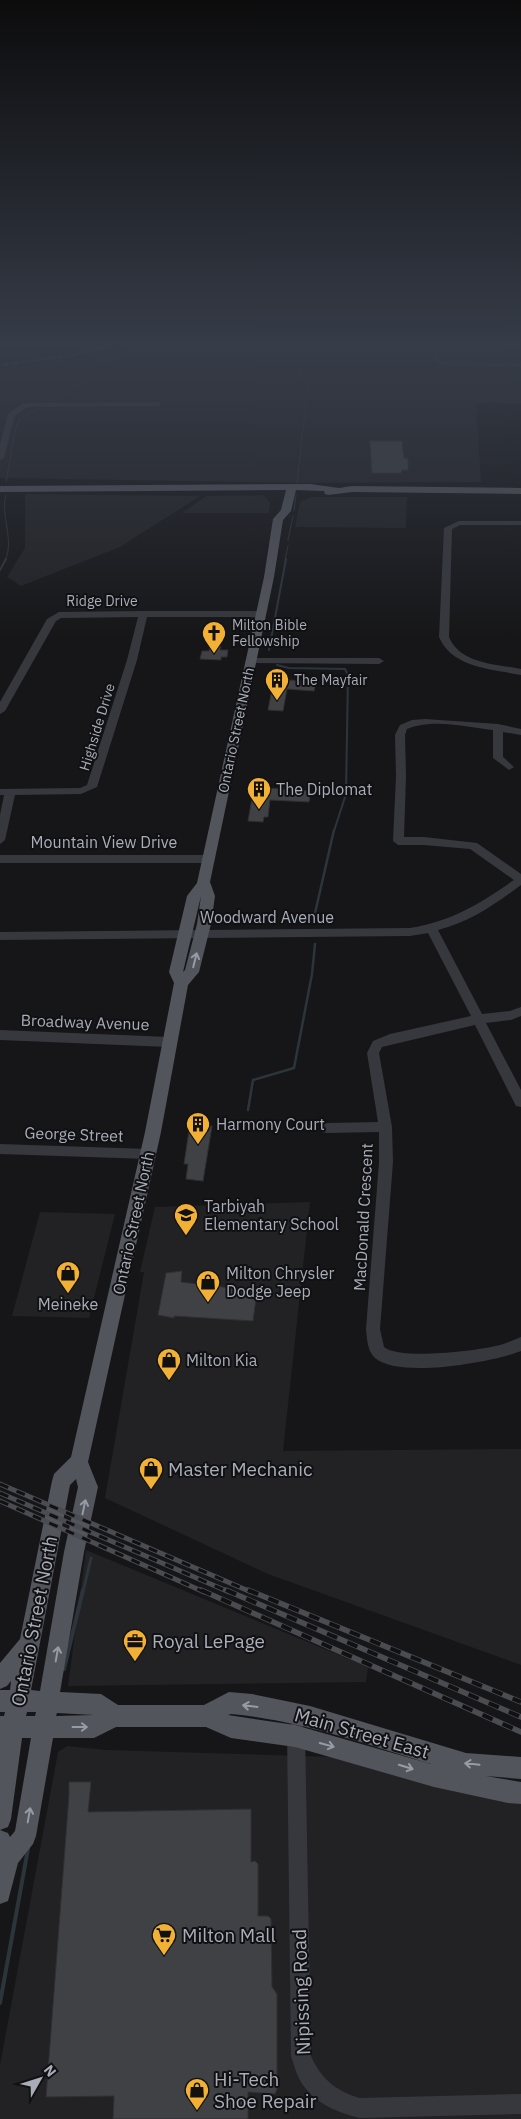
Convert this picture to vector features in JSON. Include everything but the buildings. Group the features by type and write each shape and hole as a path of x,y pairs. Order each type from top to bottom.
{"main road":[{"path":"0,489 222,489 228,492 287,489 326,492 336,490 521,491"},
{"name":"Ontario Street North","path":"181,983 176,972 194,896 203,884 280,517 286,510 287,489"},
{"name":"Ontario Street North","path":"0,1819 6,1727 10,1701 29,1644 61,1481 79,1462 148,1154 181,983 192,972 201,934 208,896 203,884"},
{"name":"Ontario Street North","path":"4,1849 25,1836 74,1552 88,1487 79,1462"},
{"path":"0,1679 29,1644"},
{"name":"Main Street East","path":"10,1701 101,1705 114,1716"},
{"name":"Main Street East","path":"206,1716 229,1703 296,1714 466,1764 521,1768"},
{"name":"Main Street East","path":"6,1727 94,1727 114,1716 206,1716 231,1727 295,1736 434,1776 508,1792 521,1793"},
{"path":"0,1893 4,1849"}],"street":[{"path":"0,458 4,442"},
{"path":"521,523 459,523 448,528 444,637 448,648 463,658 521,672"},
{"name":"Ridge Drive","path":"0,711 54,617 64,614 260,614"},
{"name":"Highside Drive","path":"5,792 81,791 92,787 129,669 143,614"},
{"path":"250,661 378,661"},
{"path":"521,732 474,724 422,722 409,723 403,727 400,735 401,776 398,841 431,841 473,846 521,879"},
{"path":"498,728 498,758 510,768"},
{"path":"0,840 5,792"},
{"name":"Mountain View Drive","path":"0,859 208,859"},
{"name":"Woodward Avenue","path":"0,936 410,932 454,923 474,913 521,879"},
{"path":"432,929 480,1019 521,1102"},
{"path":"480,1019 511,1015 521,1011"},
{"name":"MacDonald Crescent","path":"480,1019 390,1039 377,1044 373,1053 384,1127 386,1162 373,1329 374,1344 380,1354 394,1360 458,1359 493,1354 521,1344"},
{"name":"Broadway Avenue","path":"0,1034 169,1042"},
{"path":"326,1128 384,1127"},
{"name":"George Street","path":"0,1149 148,1154"},
{"name":"Nipissing Road","path":"296,1714 301,2056 310,2078 329,2095 342,2103 360,2108 521,2104"}],"shaded area":[{"path":"0,442 478,442 481,482 299,483 0,478"},
{"path":"25,494 200,496 120,547 21,586 7,577 25,548"},
{"path":"264,495 270,503 269,513 182,513 206,496"},
{"path":"311,497 407,497 406,528 295,527 300,502"},
{"path":"310,1202 283,1451 521,1449 521,1665 268,1574 105,1498 144,1272 140,1272 155,1207"},
{"path":"40,1212 115,1214 89,1318 12,1316"},
{"path":"86,1550 368,1667 366,1682 68,1686"},
{"name":"Milton Mall","path":"67,1746 107,1750 333,1757 521,1804 521,2119 0,2119 0,2065 58,1752"}],"waterway":[{"path":"6,482 13,442"},
{"path":"297,483 302,442"},
{"path":"5,560 9,545 5,511 6,495"},
{"path":"294,511 296,495"},
{"path":"288,540 293,516"},
{"path":"285,560 288,546"},
{"path":"0,570 6,559"},
{"path":"269,650 286,559"},
{"path":"277,665 289,668 345,669 348,675 346,794 334,831"},
{"path":"313,922 334,830"},
{"path":"248,1110 253,1080 294,1068 312,974 315,944"},
{"path":"83,1592 91,1558"},
{"path":"64,1669 83,1590"},
{"path":"0,2003 28,1849"}],"railway":[{"path":"0,1484 251,1592"},
{"path":"0,1493 229,1592"},
{"path":"0,1501 204,1592"},
{"path":"201,1590 521,1732"},
{"path":"226,1590 521,1717"},
{"path":"248,1590 521,1702"}],"place":[{"name":"Milton Bible Fellowship","path":"214,654"},
{"name":"The Mayfair","path":"277,701"},
{"name":"The Diplomat","path":"259,810"},
{"name":"Harmony Court","path":"198,1145"},
{"name":"Tarbiyah Elementary School","path":"186,1236"},
{"name":"Meineke","path":"68,1294"},
{"name":"Milton Chrysler Dodge Jeep","path":"208,1303"},
{"name":"Milton Kia","path":"169,1381"},
{"name":"Master Mechanic","path":"151,1490"},
{"name":"Royal LePage","path":"135,1662"},
{"name":"Milton Mall","path":"164,1956"},
{"name":"Hi-Tech Shoe Repair","path":"197,2111"}]}
